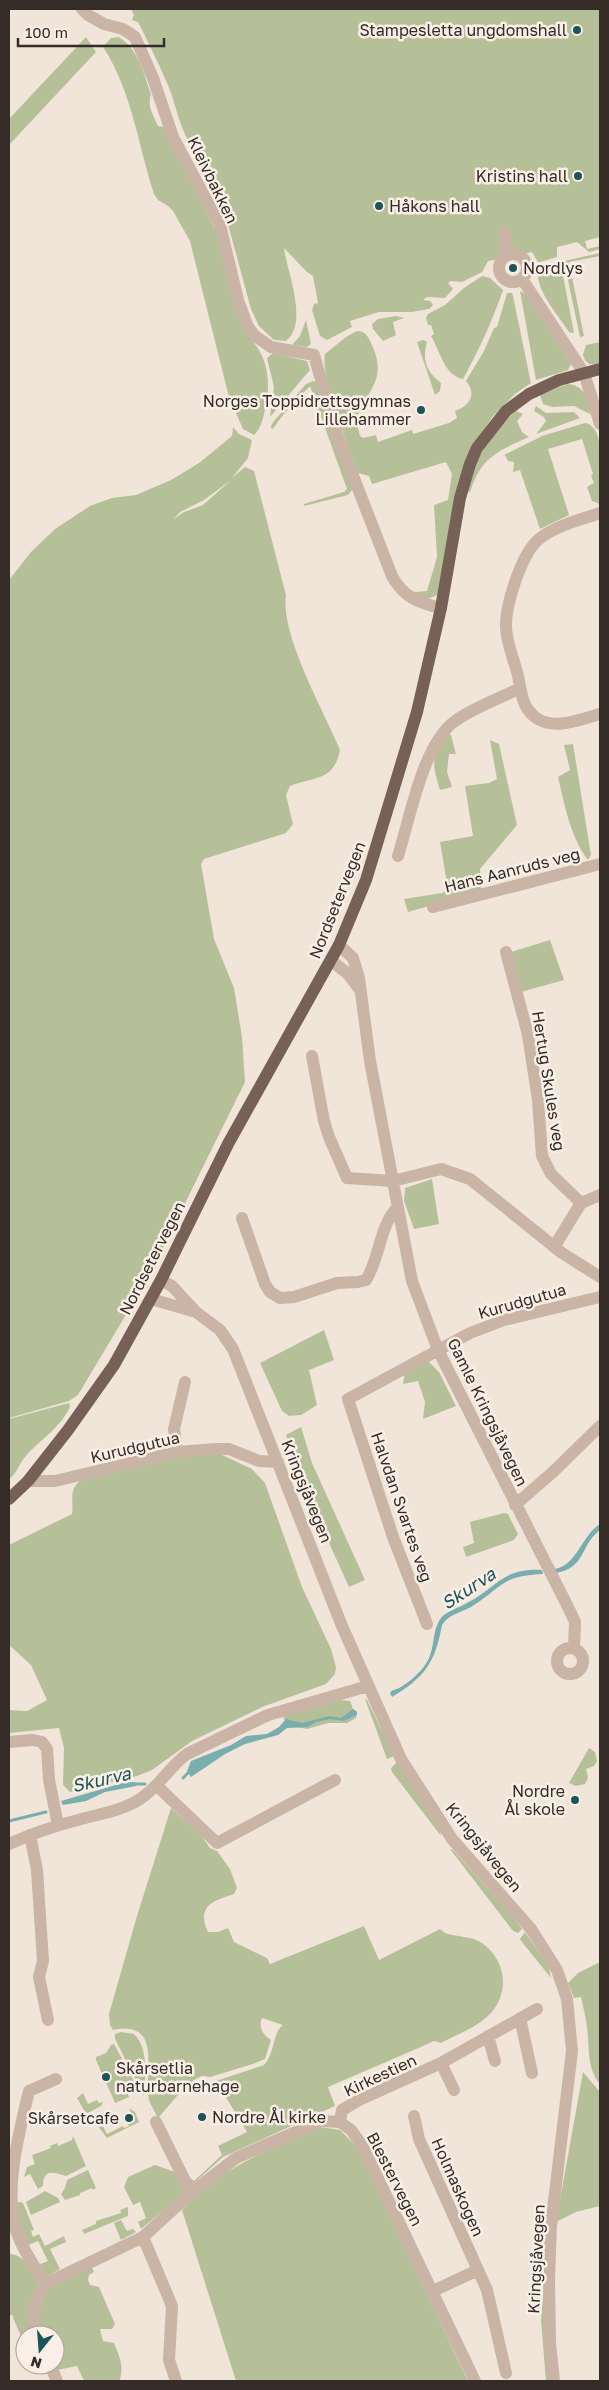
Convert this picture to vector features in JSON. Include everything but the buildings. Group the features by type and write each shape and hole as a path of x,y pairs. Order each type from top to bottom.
{"main road":[{"name":"Nordsetervegen","path":"9,1499 28,1481 100,1385 151,1298 224,1152 332,961 366,880 386,819 416,712 441,608 457,511 470,464 486,435 516,403 539,388 559,380 600,369"}],"street":[{"name":"Kleivbakken","path":"82,9 88,15 104,24 123,30 134,37 153,78 173,137 220,225 238,300 248,327 255,336 271,347 314,355 336,432 396,585 415,601 441,608"},
{"path":"504,232 509,255"},
{"path":"516,254 523,259 526,266 522,279 508,282 502,277 499,265 502,259 516,254"},
{"path":"522,279 584,373 600,424"},
{"path":"600,513 566,525 538,540 524,558 515,584 506,625 507,642 523,703 529,712 538,720 550,724 600,714"},
{"path":"398,856 428,760 437,738 454,722 468,713 520,688"},
{"name":"Hans Aanruds veg","path":"433,907 600,864"},
{"name":"Gamle Kringsjåvegen","path":"339,945 353,958 359,978 370,1061 393,1181 396,1209 412,1282 438,1350 514,1505 542,1555 575,1622 574,1648"},
{"name":"Hertug Skules veg","path":"506,952 528,1035 538,1100 542,1156 551,1174 581,1203"},
{"path":"332,961 348,974 360,990"},
{"path":"312,1056 329,1137 347,1178 393,1181 441,1170 458,1174 470,1179 554,1247 600,1277"},
{"path":"554,1247 581,1203 600,1195"},
{"path":"242,1218 265,1284 270,1292 280,1298 287,1298 337,1283 366,1280 374,1268 389,1217 396,1209"},
{"name":"Kringsjåvegen","path":"160,1280 172,1286 196,1312 220,1330 233,1349 368,1686 401,1760 452,1839 531,1929 557,1970 567,1999 572,2051 551,2226 549,2278 550,2343 554,2381"},
{"name":"Kringsjåvegen","path":"151,1298 196,1312"},
{"name":"Kurudgutua","path":"348,1399 464,1336 504,1320 600,1298"},
{"path":"177,1452 174,1429 185,1382"},
{"name":"Halvdan Svartes veg","path":"348,1399 393,1537 426,1624"},
{"path":"514,1505 600,1426"},
{"name":"Kurudgutua","path":"28,1481 56,1481 177,1452 229,1449 259,1461 278,1462"},
{"path":"9,1844 58,1825 128,1805 140,1799 157,1786 178,1760 212,1740 281,1710 368,1686"},
{"path":"9,1742 33,1740 42,1742 47,1749 49,1780 58,1825"},
{"path":"157,1786 217,1843 335,1780"},
{"path":"30,1835 36,1870 44,1961 39,1977 48,2020"},
{"name":"Kirkestien","path":"340,2122 342,2110 359,2100 441,2063 537,2009"},
{"path":"520,2018 532,2073"},
{"path":"488,2036 495,2061"},
{"name":"Kirkestien","path":"441,2063 454,2090"},
{"path":"45,2284 17,2233 12,2185 20,2128 29,2091 56,2079"},
{"name":"Holmaskogen","path":"414,2116 419,2139 478,2270 494,2312 506,2373"},
{"path":"34,2325 32,2311 36,2298 45,2284 143,2237 191,2193 236,2158 320,2121 340,2122"},
{"path":"156,2122 191,2193"},
{"name":"Blestervegen","path":"340,2122 351,2130 362,2145 475,2381"},
{"path":"143,2237 172,2306 169,2360 176,2381"},
{"path":"433,2290 478,2270"}],"green space":[{"path":"131,9 600,9 600,237 585,241 587,249 600,246 600,249 589,252 577,242 557,247 557,257 540,262 538,262 532,252 488,261 482,272 462,282 451,281 448,283 453,289 445,298 427,297 423,300 430,301 433,305 429,309 412,312 379,312 350,321 352,327 327,340 320,336 312,310 314,304 318,303 313,276 284,248 295,297 296,322 293,333 286,341 274,340 259,326 251,309 226,217 210,180 196,158 196,151 186,135 164,75 138,22 132,20 134,15"},
{"path":"86,37 96,52 9,145 9,119"},
{"path":"118,37 131,47 135,54 151,94 150,106 154,118 158,126 164,127 216,231 249,337 261,353 267,371 268,390 261,423 254,435 243,429 229,397 190,241 173,211 158,200 154,194 128,100 113,64 103,47 111,38"},
{"path":"600,253 600,256 569,262 584,336 580,337 564,261"},
{"path":"556,263 561,265 574,333 569,332 553,310 539,283 539,267"},
{"path":"482,276 490,278 503,290 485,336 463,379 451,373 443,362 431,336 434,334 431,325 428,325 426,318 428,314 445,305 464,288"},
{"path":"520,291 527,295 571,364 568,370 536,380"},
{"path":"507,293 512,293 513,296 531,383 515,394 494,415 478,438 437,595 428,599 415,594 415,592 427,591 437,557 434,505 448,500 452,474 446,462 372,484 369,476 358,473 331,396 325,365 325,354 346,337 357,331 364,333 370,340 378,367 374,384 356,420 360,436 363,438 376,435 378,442 412,430 413,434 449,423 457,418 455,411 465,406 470,399 471,390 466,381 484,351 494,328 497,327"},
{"path":"396,316 404,318 393,322 396,335 383,341 373,329 372,324 378,319"},
{"path":"306,320 311,344 307,347 292,345 300,336"},
{"path":"423,340 427,342 425,360 429,370 441,383 440,391 435,395 417,342"},
{"path":"600,342 600,363 589,364 583,355 586,345"},
{"path":"273,353 307,361 310,370 270,417 274,387 267,358"},
{"path":"313,381 317,383 353,489 348,495 304,506 304,504 344,492 347,489 310,386 272,430 271,426 274,421 306,384"},
{"path":"567,384 582,390 589,403 590,414 574,406 552,407 543,404 540,395"},
{"path":"536,406 546,413 574,412 580,418 536,434 546,421 544,417 534,411"},
{"path":"516,411 523,414 517,421 522,432 529,437 500,451 485,463 474,480 470,492 467,491 474,469 485,447 499,427"},
{"path":"585,423 592,427 597,434 600,445 600,504 592,501 587,487 594,483 582,439 548,449 569,515 540,529 520,470 513,472 514,462 508,461 505,455 498,458 542,436"},
{"path":"233,427 239,434 252,440 248,458 232,478 245,467 254,471 286,595 286,612 296,651 340,750 337,760 328,772 322,776 290,786 286,795 293,824 286,833 204,859 201,864 214,939 234,988 242,1037 245,1082 149,1276 78,1395 69,1401 9,1418 9,580 31,552 55,529 90,506 112,498 136,495 171,480 199,463 232,436","holes":["231,480 203,505 184,512 174,519 180,512 204,500"]},
{"path":"449,734 451,735 456,754 449,754 447,772 452,787 440,790 435,773 434,760 438,749"},
{"path":"490,740 499,744 517,825 480,869 481,891 408,912 404,899 442,893 448,889 440,842 473,836 465,786 489,783 497,779"},
{"path":"573,744 591,855 588,860 572,831 558,777 570,770 564,745"},
{"path":"550,940 564,980 521,992 511,952"},
{"path":"432,1179 439,1224 414,1229 404,1201 405,1188"},
{"path":"324,1330 334,1360 309,1370 317,1405 301,1415 289,1416 282,1411 260,1363"},
{"path":"427,1360 439,1372 456,1406 423,1419 425,1402 418,1381 403,1384 405,1371"},
{"path":"69,1403 70,1407 60,1422 25,1457 14,1475 9,1479 9,1419"},
{"path":"301,1427 312,1463 365,1580 349,1587 320,1523 286,1435"},
{"path":"220,1454 252,1469 265,1483 302,1587 331,1649 336,1667 335,1674 326,1684 262,1707 192,1741 152,1770 137,1776 70,1792 63,1785 64,1748 59,1728 9,1733 9,1710 27,1711 47,1700 31,1665 9,1645 9,1545 72,1514 73,1492 76,1484 80,1481 180,1456"},
{"path":"504,1513 508,1514 518,1534 514,1540 466,1557 463,1547 474,1543 470,1522"},
{"path":"365,1699 367,1700 394,1756 387,1759"},
{"path":"341,1700 350,1701 353,1709 357,1712 356,1718 347,1723 328,1723 307,1729 291,1726 283,1718 286,1714"},
{"path":"589,1748 595,1752 597,1761 594,1766 586,1769 588,1778 585,1784 576,1786 569,1783"},
{"path":"397,1762 440,1830 441,1836 392,1772 391,1768"},
{"path":"171,1808 201,1835 210,1848 217,1851 230,1869 237,1888 234,1894 213,1902 205,1910 204,1916 208,1932 218,1932 228,1928 234,1942 267,1958 270,1964 364,1926 379,1960 440,1929 445,1933 478,1941 491,1951 502,1971 502,1993 498,2003 482,2021 462,2033 441,2043 434,2041 328,2087 335,2106 223,2157 193,2184 189,2177 194,2181 222,2155 218,2146 247,2132 216,2081 264,2065 268,2060 277,2033 283,2025 262,2018 262,2030 271,2040 265,2059 210,2077 202,2076 194,2080 184,2088 158,2118 149,2100 148,2051 145,2040 139,2033 129,2029 113,2030 110,2025 109,2014"},
{"path":"450,1849 453,1850 513,1917 522,1929 518,1933 513,1931"},
{"path":"525,1932 549,1968 551,1978 520,1939"},
{"path":"600,1962 600,2084 592,2071 589,2057 587,2024 581,1997 574,1998 568,1983 578,1973"},
{"path":"121,2032 134,2034 142,2047 145,2064 144,2096 115,2039 115,2034"},
{"path":"114,2044 137,2087 127,2092 129,2097 115,2103 96,2060 96,2057 106,2053 111,2045"},
{"path":"583,2072 600,2092 600,2206 576,2212 556,2222"},
{"path":"83,2093 88,2104 97,2100 99,2103 103,2102 101,2106 88,2113 85,2112 77,2098"},
{"path":"129,2108 135,2112 139,2122 107,2138 98,2126 102,2124 107,2134 123,2126 124,2128 129,2126 128,2124 135,2121"},
{"path":"320,2127 340,2130 358,2148 468,2381 236,2381 182,2210 196,2195 229,2171 264,2152"},
{"path":"73,2136 86,2166 66,2176 54,2173 48,2174 45,2176 43,2186 38,2189 30,2174 24,2177 27,2167 35,2164 32,2155 51,2148 50,2146 57,2143 58,2146 72,2140"},
{"path":"155,2165 178,2173 185,2192 141,2229 138,2222 146,2218 140,2202 133,2205 124,2187 128,2177"},
{"path":"88,2170 96,2188 65,2200 61,2194 67,2180"},
{"path":"45,2191 58,2198 60,2202 31,2215 26,2202"},
{"path":"16,2203 23,2203 34,2230 31,2231 33,2237 39,2234 45,2246 64,2236 66,2242 50,2249 60,2269 46,2277 40,2264 48,2261 38,2241 26,2246 23,2240"},
{"path":"128,2207 128,2216 84,2234 82,2230 96,2224 96,2221 121,2213 120,2210"},
{"path":"121,2220 127,2231 133,2229 136,2232 121,2240 114,2223"},
{"path":"9,2254 19,2257 28,2264 38,2285 33,2325 16,2325 12,2315 9,2315"},
{"path":"91,2265 94,2272 89,2275 90,2285 99,2287 115,2324 112,2329 100,2329 103,2341 114,2343 118,2352 121,2362 119,2381 84,2381 77,2366 65,2368 65,2325 38,2325 36,2319 47,2288"},
{"path":"544,2285 549,2381 546,2381 541,2320"}],"water":[{"path":"600,1524 600,1530 589,1542 578,1561 566,1570 556,1573 554,1569 562,1567 574,1557 588,1536"},
{"path":"528,1570 542,1570 543,1574 518,1577 510,1580 471,1607 448,1618 442,1625 436,1649 427,1668 413,1683 392,1697 390,1693 393,1690 410,1681 425,1665 431,1654 438,1623 443,1616 477,1597 508,1576"},
{"path":"353,1709 357,1712 357,1715 344,1721 330,1719 316,1722 308,1727 287,1728 278,1735 245,1744 225,1754 191,1777 187,1771 191,1761 231,1745 246,1736 267,1734 279,1727 286,1719 302,1723 329,1716 341,1718"},
{"path":"126,1782 135,1782 136,1786 105,1792 86,1801 63,1805 61,1801"}],"waterway":[{"name":"Skurva","path":"183,1778 191,1770"},
{"name":"Skurva","path":"132,1784 145,1784"},
{"name":"Skurva","path":"9,1821 46,1812"}],"place":[{"name":"Stampesletta ungdomshall","path":"577,30"},
{"name":"Kristins hall","path":"578,176"},
{"name":"Håkons hall","path":"379,206"},
{"name":"Nordlys","path":"513,268"},
{"name":"Norges Toppidrettsgymnas Lillehammer","path":"421,410"},
{"name":"Nordre Ål skole","path":"575,1800"},
{"name":"Skårsetlia naturbarnehage","path":"106,2077"},
{"name":"Nordre Ål kirke","path":"202,2117"},
{"name":"Skårsetcafe","path":"129,2118"}]}
